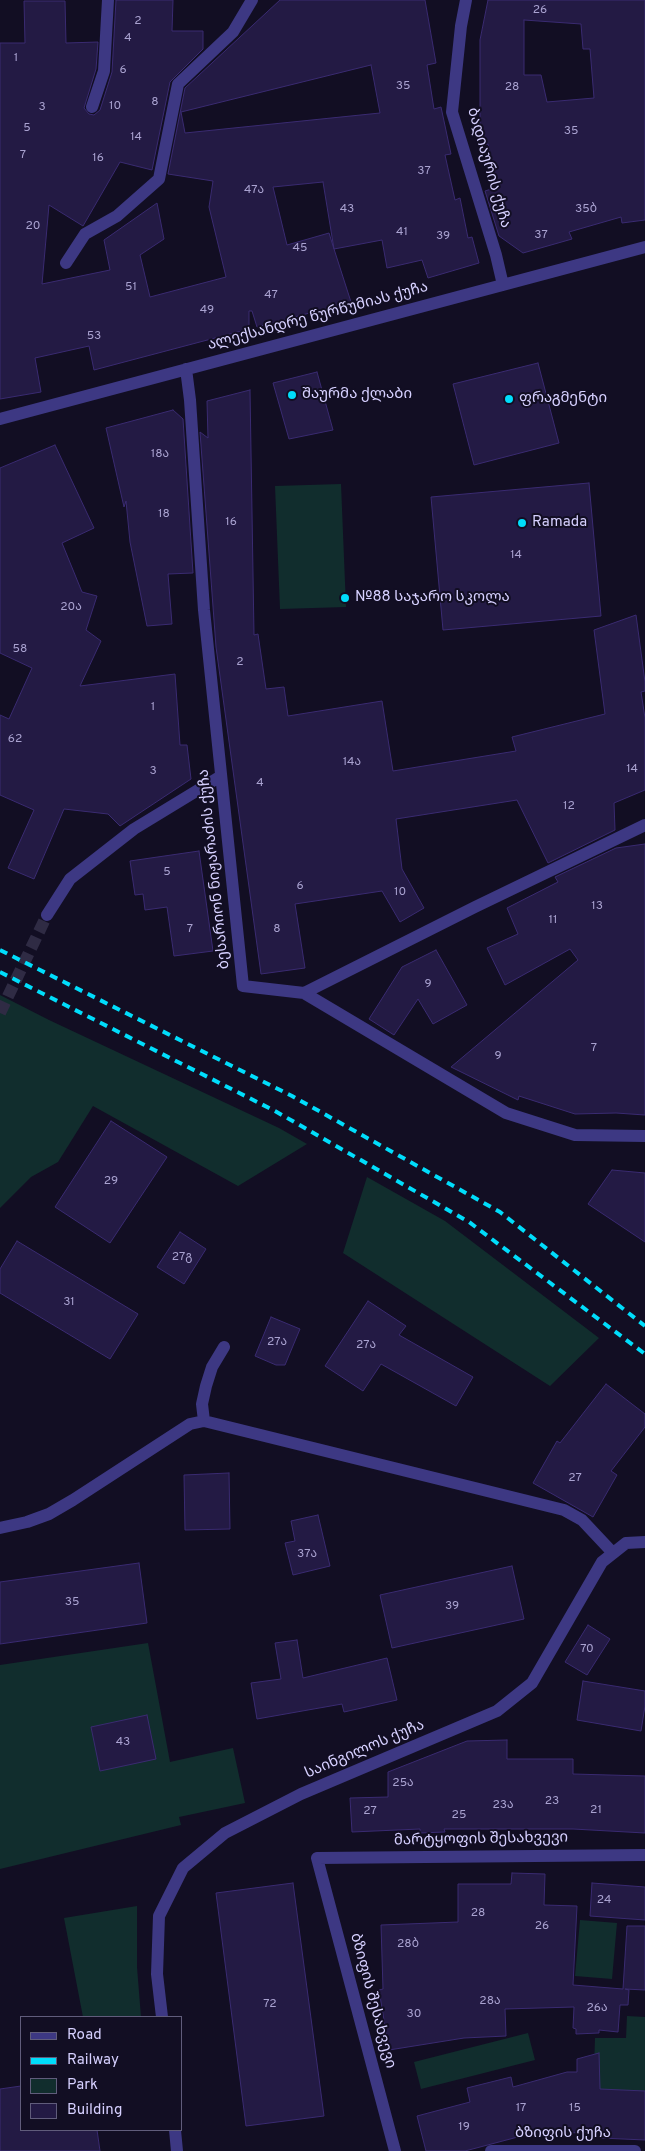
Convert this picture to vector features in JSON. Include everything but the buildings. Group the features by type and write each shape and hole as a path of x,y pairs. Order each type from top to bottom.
{"street":[{"path":"92,107 104,71 108,0"},
{"path":"66,263 85,234 117,216 159,179 178,84 232,32 252,0"},
{"name":"ბადიაურის ქუჩა","path":"466,0 461,26 452,112 496,255 502,285"},
{"name":"ალექსანდრე წურწუმიას ქუჩა","path":"0,419 645,247"},
{"name":"ბესარიონ ნიჟარაძის ქუჩა","path":"186,369 190,400 204,610 243,986 304,993"},
{"path":"47,915 70,879 134,829 221,776"},
{"path":"304,993 475,907 645,825"},
{"path":"304,993 506,1113 575,1135 645,1136"},
{"path":"204,1421 202,1404 206,1386 212,1367 224,1347"},
{"path":"0,1528 27,1522 49,1514 190,1424 204,1421 564,1510 582,1520 613,1553"},
{"name":"საინგილოს ქუჩა","path":"162,2016 157,1974 159,1916 183,1868 225,1832 292,1798 497,1711 532,1683 602,1562 626,1543 645,1542"},
{"name":"მარტყოფის შესახვევი","path":"317,1858 645,1855"},
{"name":"ბზიფის შესახვევი","path":"317,1858 395,2151"},
{"path":"175,2131 177,2151"},
{"name":"ბზიფის ქუჩა","path":"491,2151 635,2151"}],"green space":[{"path":"341,484 346,607 280,609 275,486"},
{"path":"0,995 279,1128 307,1144 238,1186 93,1106 58,1162 31,1177 0,1208"},
{"path":"367,1177 445,1221 599,1338 550,1386 343,1253"},
{"path":"148,1643 170,1762 233,1748 245,1803 179,1817 181,1825 0,1869 0,1665"},
{"path":"137,1906 137,1967 141,2016 83,2016 64,1918"},
{"path":"580,1920 617,1923 612,1979 575,1976"},
{"path":"627,2016 645,2017 645,2101 593,2100 595,2038 626,2038"},
{"path":"528,2033 535,2060 421,2089 414,2062"}],"tunnel":[{"path":"0,1013 47,915"}],"railway":[{"path":"0,950 292,1096 500,1212 645,1326"},
{"path":"0,972 275,1111 469,1222 645,1354"}],"place":[{"name":"შაურმა ქლაბი","path":"292,395"},
{"name":"ფრაგმენტი","path":"509,399"},
{"name":"Ramada","path":"522,523"},
{"name":"№88 საჯარო სკოლა","path":"345,598"}]}
